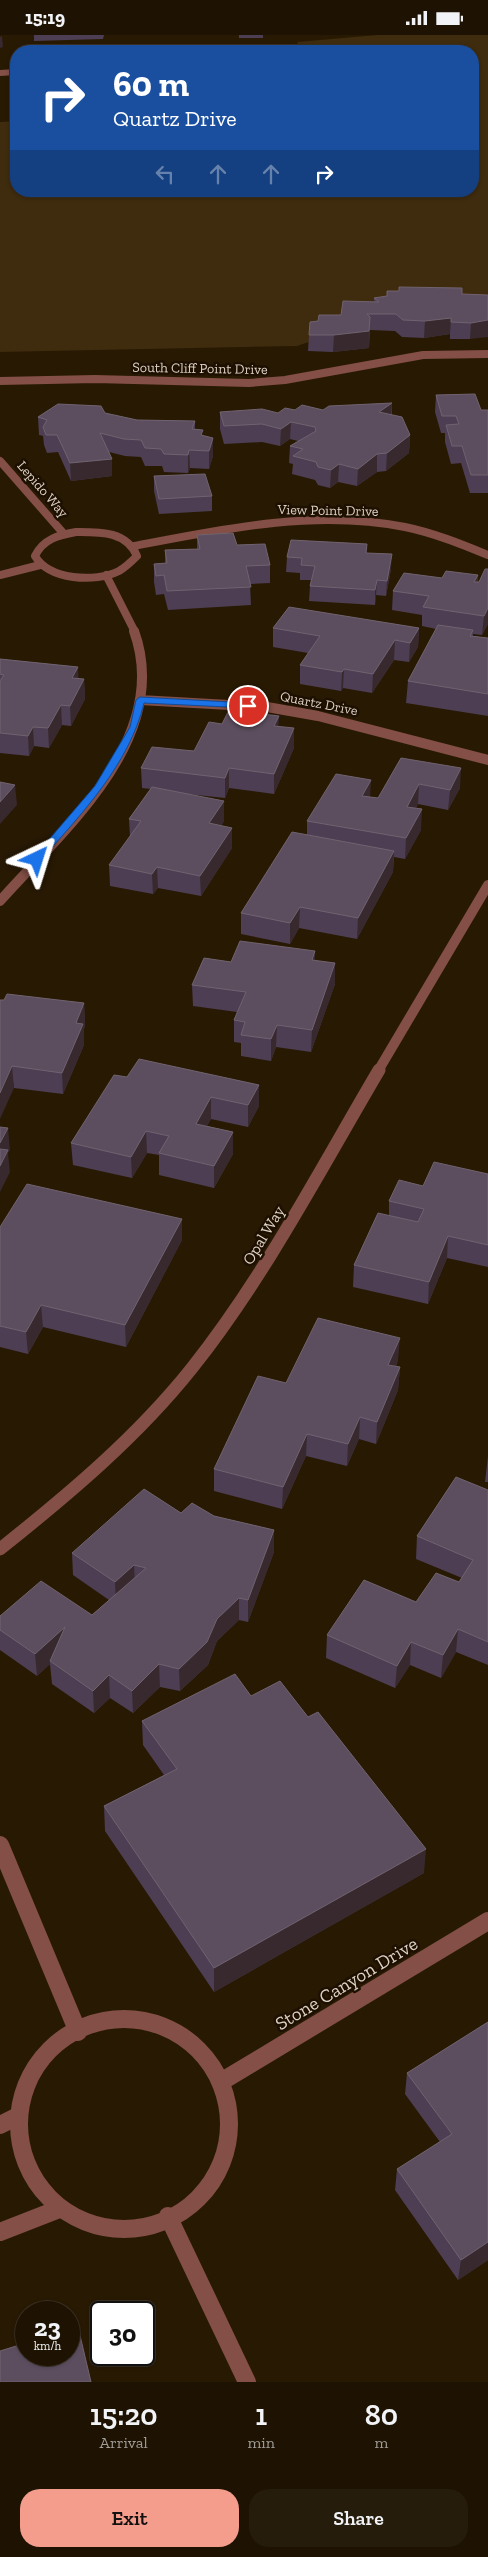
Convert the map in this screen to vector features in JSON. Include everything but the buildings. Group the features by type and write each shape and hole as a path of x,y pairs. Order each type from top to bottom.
{"street":[{"name":"South Cliff Point Drive","path":"0,381 95,379 250,383 286,380 423,355 488,354"},
{"name":"Lepido Way","path":"0,461 64,535"},
{"name":"View Point Drive","path":"134,545 251,524 301,520 346,521 391,525 438,535 488,555"},
{"path":"96,532 112,534 134,545 137,556 132,564 106,575 65,576 40,565 35,556 38,548 46,541 64,535 96,532"},
{"path":"0,575 40,565"},
{"path":"0,901 99,787 134,727 140,700 139,645 129,619 106,575"},
{"name":"Quartz Drive","path":"140,700 210,703 292,711 364,726 421,744 488,760"},
{"name":"Opal Way","path":"0,1549 78,1486 137,1430 192,1368 252,1284 488,885"},
{"path":"0,1845 78,2032"},
{"name":"Stone Canyon Drive","path":"224,2080 488,1921"},
{"path":"112,2021 146,2022 179,2033 206,2053 224,2080 233,2110 230,2142 218,2172 197,2198 168,2217 131,2227 93,2224 59,2209 33,2184 18,2152 8,2121 36,2067 55,2046 78,2032 112,2021"},
{"path":"0,2232 59,2209"},
{"path":"168,2217 247,2382"}],"shaded area":[{"path":"377,35 488,35 488,304 420,305 297,346 0,352 0,122 10,121 10,197 479,197 479,45 298,45 297,42"}],"route":[{"path":"37,859 99,787 134,727 140,700 248,706"}]}
